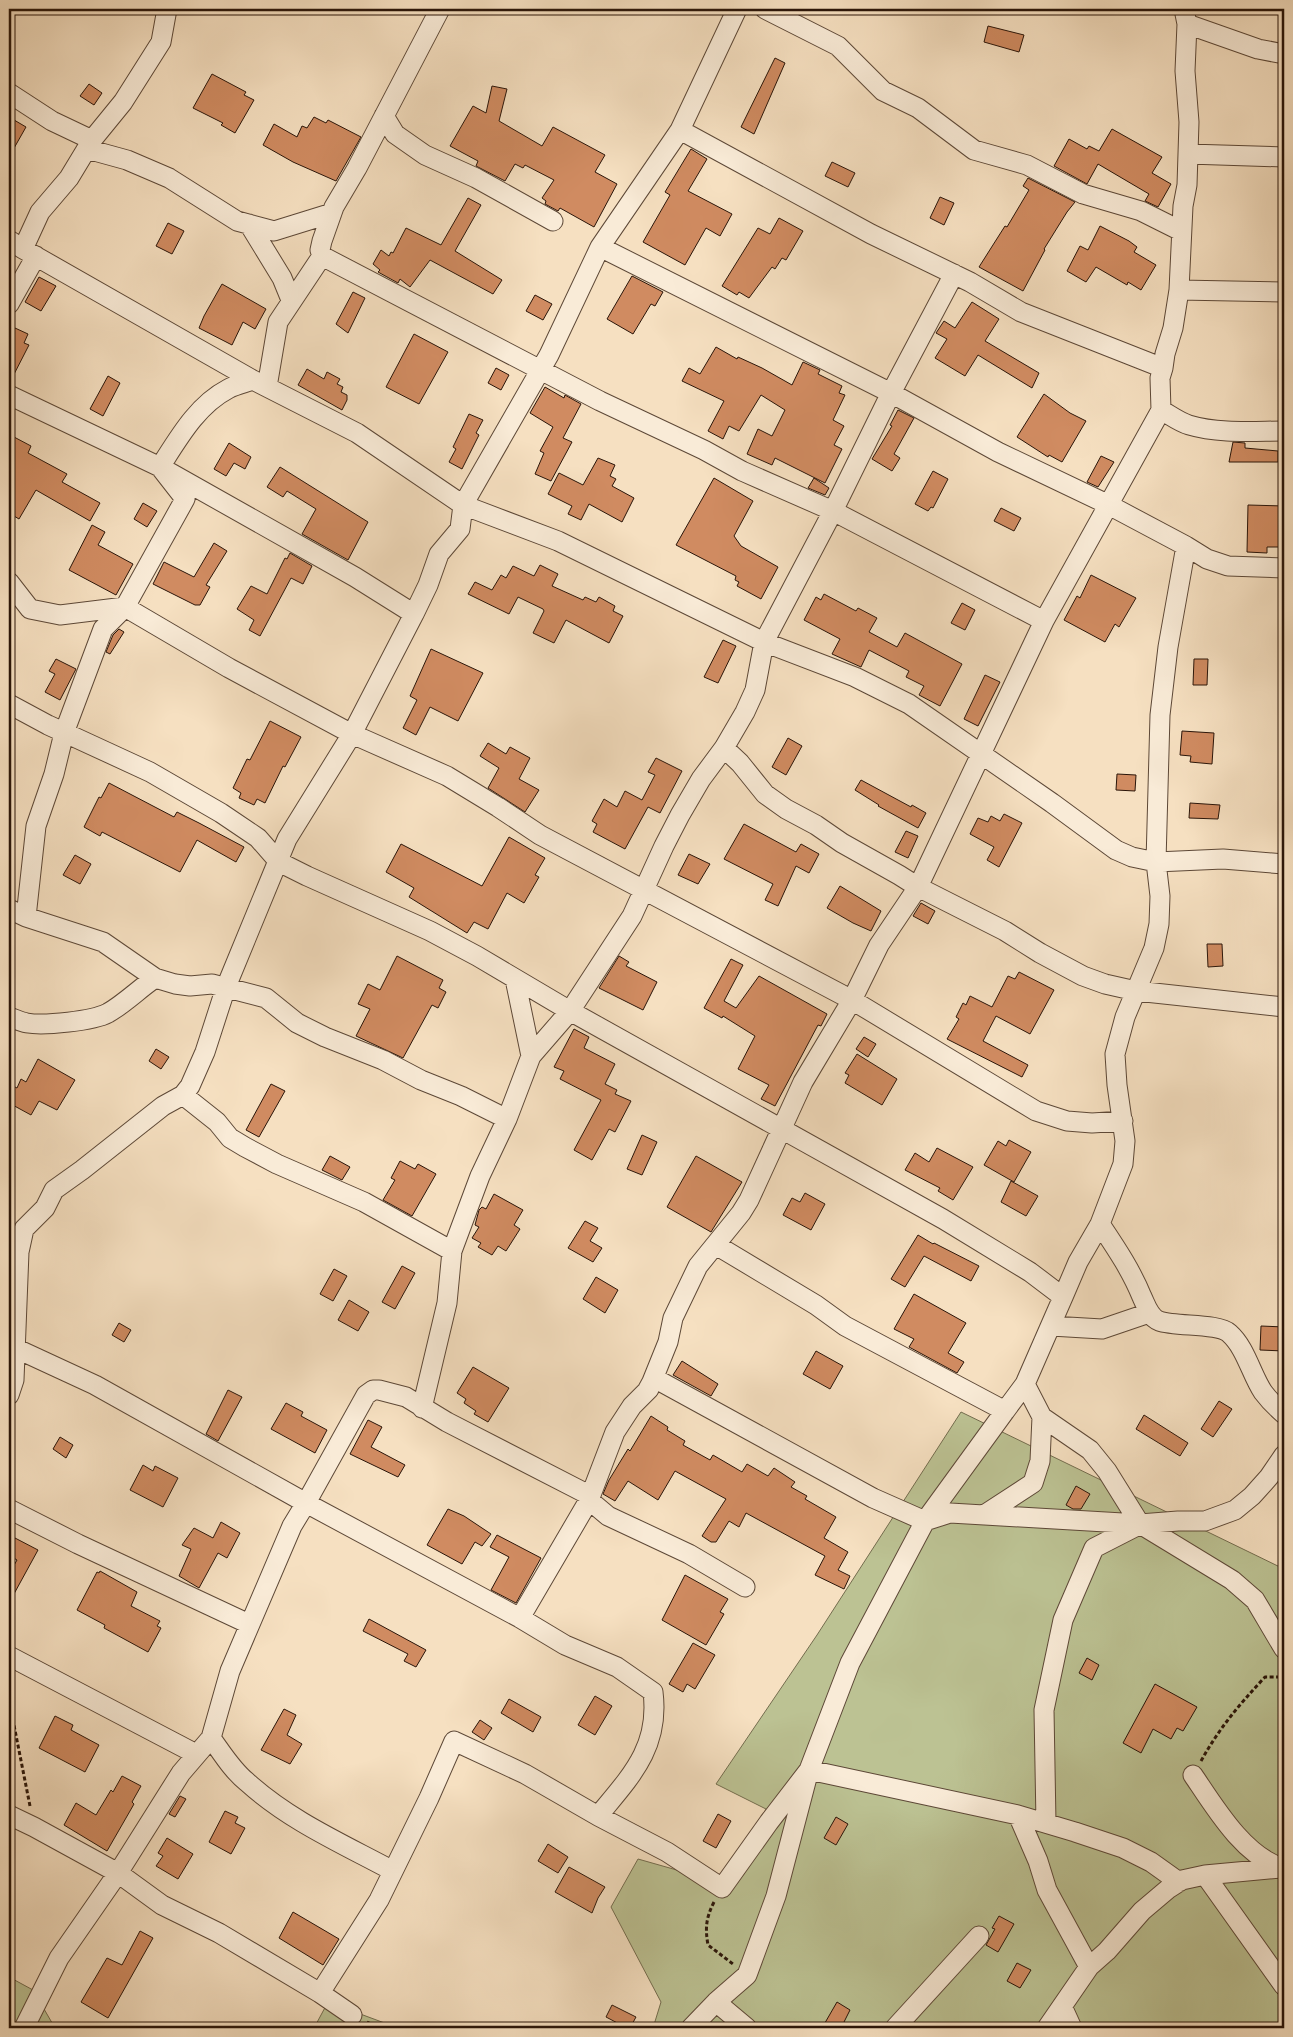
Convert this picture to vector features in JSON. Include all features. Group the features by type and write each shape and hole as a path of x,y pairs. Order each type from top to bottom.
{"street":[{"path":"9,304 22,248 40,212 69,178 90,144 123,102 162,42 167,9"},
{"path":"440,9 332,213 322,241 320,250 322,256 541,368 600,401 704,450 742,471 833,511 1044,621"},
{"path":"9,1395 14,1380 19,1252 24,1229 45,1208 54,1190 163,1106 183,1095 190,1086 205,1052 226,987 287,840 352,734 414,614 439,554 460,529 463,505 549,355 600,247 680,130 737,9"},
{"path":"765,9 838,46 883,91 918,108 974,150 1027,165 1083,194 1141,212 1181,231"},
{"path":"520,1618 654,1378 668,1342 673,1318 698,1266 741,1214 803,1082 852,1000 879,945 918,887 1044,621 1107,504 1162,410 1160,378 1164,354 1173,328 1179,290 1181,231 1187,185 1189,122 1186,71 1186,16 1258,49 1284,54"},
{"path":"9,93 52,122 90,144 169,178 237,221 274,231 332,213"},
{"path":"384,116 394,134 425,155 476,178 553,221"},
{"path":"680,130 871,234 954,274 1021,312 1163,368"},
{"path":"1188,154 1284,157"},
{"path":"249,224 282,278 291,300"},
{"path":"600,247 891,393 998,452 1107,504 1207,559 1228,566 1284,568"},
{"path":"22,248 260,383 357,434 463,505 558,541 764,642 855,677 891,694 909,704 1052,803 1116,850 1132,857 1156,862 1223,859 1284,864"},
{"path":"260,383 278,322 322,256"},
{"path":"422,1408 447,1304 452,1251 480,1176 507,1119 531,1056 570,1011 632,916 680,815 745,712 754,690 764,642 954,274"},
{"path":"1179,290 1284,292"},
{"path":"160,467 197,415 228,389 260,383"},
{"path":"9,395 160,467 355,577 414,614"},
{"path":"1162,410 1189,425 1229,430 1284,432"},
{"path":"26,917 36,826 54,774 64,732 103,629 124,607 185,499 160,467"},
{"path":"691,2028 716,2002 747,1975 776,1896 809,1770 850,1663 925,1521 1025,1384 1078,1262 1100,1224 1123,1164 1125,1141 1117,1085 1116,1054 1125,1017 1154,948 1159,924 1160,896 1156,862 1160,715 1168,647 1186,546"},
{"path":"9,582 30,609 60,615 124,607 229,668 352,734 447,776 498,806 540,835 852,1000 1036,1111 1067,1121 1092,1123 1123,1121"},
{"path":"9,704 150,772 221,813 258,838 279,862 430,931 477,956 570,1011 958,1228 1030,1272 1063,1297"},
{"path":"724,748 740,763 765,794 786,809 816,825 842,843 899,874 918,887 1005,931 1040,953 1083,976 1136,991 1284,1007"},
{"path":"9,909 26,917 103,942 155,978 183,985 212,984 266,998 304,1026 383,1060 421,1080 461,1096 507,1119"},
{"path":"9,1017 28,1023 51,1024 84,1021 100,1017 110,1012 155,978"},
{"path":"515,979 531,1056"},
{"path":"183,1095 217,1122 230,1138 245,1147 277,1164 364,1202 452,1251"},
{"path":"1100,1224 1122,1257 1149,1313 1157,1320 1179,1325 1202,1326 1227,1331 1234,1338 1263,1392 1284,1414"},
{"path":"716,1245 816,1305 845,1326 1005,1411"},
{"path":"1051,1326 1102,1329 1149,1313"},
{"path":"15,1348 95,1385 565,1644 617,1668 653,1692 653,1730 646,1751 630,1777 598,1816"},
{"path":"654,1378 873,1498 925,1521 950,1512 1140,1524 1206,1521 1234,1510 1252,1496 1269,1477 1284,1455"},
{"path":"1025,1384 1042,1417 1090,1450 1107,1470 1140,1524 1232,1580 1254,1600 1284,1649"},
{"path":"24,2028 59,1958 118,1873 181,1773 211,1738 230,1671 292,1526 366,1395 373,1390 406,1396 422,1408 447,1422 589,1497 608,1516 689,1554 745,1586"},
{"path":"984,1515 1033,1483 1040,1462 1042,1417"},
{"path":"9,1509 78,1544 249,1624"},
{"path":"1046,1823 1044,1710 1063,1620 1094,1548 1140,1524"},
{"path":"9,1656 196,1754"},
{"path":"211,1738 246,1782 263,1795 315,1831 393,1871"},
{"path":"320,1993 379,1900 429,1798 454,1741 525,1774 598,1816 667,1852 722,1888 809,1770"},
{"path":"809,1770 1018,1815 1046,1823 1123,1848 1151,1862 1179,1882"},
{"path":"1193,1775 1235,1833 1260,1856 1283,1868"},
{"path":"9,1815 118,1873 162,1905 219,1933 320,1993 352,2015"},
{"path":"1018,1815 1038,1861 1047,1890 1089,1967"},
{"path":"1047,2028 1089,1967 1107,1951 1142,1911 1156,1898 1179,1882 1206,1875 1283,1868"},
{"path":"1206,1875 1284,1986"},
{"path":"894,2028 979,1936"},
{"path":"716,2002 747,2028"},
{"path":"1062,2006 1072,2028"}],"path":[{"path":"1193,1775 1216,1735 1233,1712 1265,1677 1284,1678"},
{"path":"9,1700 34,1827"},
{"path":"722,1888 707,1917 705,1928 708,1945 747,1975"}],"green space":[{"path":"961,1412 1284,1569 1284,2028 653,2028 661,2002 611,1907 638,1859 726,1884 766,1809 716,1784 817,1635"},
{"path":"9,1977 33,1990 55,2028 9,2028"},
{"path":"328,2002 398,2028 314,2028"}],"building":[{"path":"988,26 1024,35 1019,52 984,42"},
{"path":"775,58 785,63 754,134 741,127"},
{"path":"212,74 246,92 244,95 254,100 235,133 221,125 223,123 193,108"},
{"path":"89,84 102,93 94,105 80,96"},
{"path":"492,86 507,89 499,121 542,146 553,127 605,155 595,172 617,184 594,227 560,208 558,211 545,204 546,201 542,198 554,180 525,165 523,168 515,164 505,181 476,166 478,161 450,146 473,106 486,113"},
{"path":"9,117 26,127 9,157"},
{"path":"314,117 326,123 328,120 361,137 336,181 293,162 263,145 274,124 297,137 302,126 307,128"},
{"path":"1112,129 1162,157 1152,173 1171,184 1158,207 1145,201 1149,194 1098,164 1087,184 1054,166 1069,139 1087,149 1089,146 1099,151"},
{"path":"691,149 707,159 688,191 732,214 720,236 706,228 685,265 643,242 670,195 665,192"},
{"path":"832,162 855,173 848,187 825,176"},
{"path":"1028,178 1075,202 1044,249 1023,291 979,267 1005,226 1007,227 1029,190 1023,186"},
{"path":"940,197 954,203 944,225 930,218"},
{"path":"468,198 481,205 455,251 502,280 493,294 430,260 410,287 400,279 398,283 378,272 380,270 373,264 381,250 389,256 391,252 393,253 406,228 441,245"},
{"path":"779,218 803,231 786,260 782,258 775,269 772,267 749,298 739,292 737,295 722,286 758,228 770,234"},
{"path":"168,223 184,231 172,254 156,246"},
{"path":"1100,226 1129,241 1137,247 1134,252 1156,265 1141,290 1128,282 1127,285 1096,267 1086,282 1067,271 1080,246 1088,250"},
{"path":"632,276 663,292 655,306 651,304 633,334 607,319"},
{"path":"39,277 56,286 41,311 25,302"},
{"path":"222,284 266,309 255,329 243,322 232,345 199,328"},
{"path":"353,292 365,298 348,333 336,324"},
{"path":"535,295 552,304 543,320 526,311"},
{"path":"972,302 999,319 985,341 1039,373 1032,388 978,355 965,376 935,358 947,339 936,333 944,321 955,328"},
{"path":"15,328 28,334 24,343 29,345 9,384 9,336 11,336"},
{"path":"414,334 448,352 419,404 386,387"},
{"path":"716,347 737,359 738,357 762,368 792,385 803,362 820,370 818,374 842,386 839,393 845,395 833,420 844,426 834,445 842,449 825,483 775,458 772,465 747,454 758,429 772,436 785,410 761,395 739,431 729,426 723,439 708,431 724,401 682,381 689,368 700,374"},
{"path":"496,368 509,375 501,390 488,383"},
{"path":"307,369 324,379 327,372 340,379 337,384 343,387 341,392 347,395 347,400 342,410 298,385"},
{"path":"108,376 120,383 103,416 90,409"},
{"path":"545,387 564,398 565,395 581,404 563,438 572,442 551,481 535,474 544,453 540,451 553,427 530,413"},
{"path":"1044,394 1070,413 1086,421 1062,462 1049,455 1048,457 1017,437"},
{"path":"898,410 914,418 894,454 900,458 892,471 872,459 892,426 890,425"},
{"path":"469,414 483,420 476,433 479,435 462,469 449,462 456,449 453,447"},
{"path":"14,437 31,446 28,453 67,474 62,482 100,503 90,521 36,490 19,519 9,513 9,446"},
{"path":"1233,442 1245,443 1245,448 1278,451 1278,462 1229,462"},
{"path":"229,443 251,457 245,469 234,463 226,476 214,469"},
{"path":"1101,456 1114,462 1098,487 1087,482"},
{"path":"598,458 615,465 610,476 616,479 612,486 634,498 622,522 589,504 581,520 568,514 572,506 548,494 559,473 583,485"},
{"path":"280,467 368,522 348,560 302,534 316,509 287,491 283,497 267,487"},
{"path":"933,471 948,479 933,508 931,507 928,511 915,504"},
{"path":"714,478 753,501 734,536 741,546 778,567 761,599 737,586 739,582 735,580 736,576 676,545"},
{"path":"814,478 829,488 825,495 808,488"},
{"path":"143,503 157,511 147,527 134,519"},
{"path":"1248,505 1284,506 1284,547 1267,547 1267,553 1247,552"},
{"path":"1001,508 1021,518 1014,531 994,521"},
{"path":"92,525 105,532 98,545 133,564 116,595 69,570"},
{"path":"214,543 227,551 206,585 210,587 200,605 195,605 153,584 164,562 194,577"},
{"path":"290,553 312,566 303,584 291,578 260,636 249,630 254,620 237,609 251,586 267,594 285,558 287,559"},
{"path":"540,565 558,574 552,586 583,600 585,597 596,602 599,597 615,606 613,611 623,616 609,643 566,620 554,643 533,633 544,611 543,609 518,597 509,614 468,594 475,582 492,590 501,575 506,578 513,566 534,576"},
{"path":"1091,575 1136,598 1119,627 1115,624 1105,642 1064,620 1077,596 1080,598"},
{"path":"824,594 856,611 858,608 877,618 869,632 897,647 905,633 962,664 940,706 919,695 924,686 906,677 909,671 869,650 861,667 832,654 840,639 804,620 816,597 821,600"},
{"path":"962,603 975,610 965,630 951,623"},
{"path":"119,629 124,632 110,654 106,652 113,635"},
{"path":"723,640 736,646 718,683 704,677"},
{"path":"431,649 483,673 458,721 430,707 416,735 403,728 417,700 410,696"},
{"path":"56,659 76,669 60,700 45,692 55,674 49,671"},
{"path":"1194,659 1208,659 1207,685 1193,685"},
{"path":"985,675 1000,682 978,726 964,719"},
{"path":"270,721 301,737 285,767 283,766 265,803 257,799 254,805 239,798 241,793 233,788 247,759 250,760"},
{"path":"1182,731 1214,733 1212,764 1190,762 1191,756 1180,755"},
{"path":"788,738 802,746 786,775 772,767"},
{"path":"488,743 506,754 510,747 530,758 519,779 539,790 525,812 488,788 499,768 480,756"},
{"path":"656,758 682,771 660,813 648,807 625,849 593,832 597,824 592,821 604,799 617,807 625,791 642,800 655,775 648,772"},
{"path":"1117,774 1136,775 1135,791 1116,790"},
{"path":"861,780 926,813 918,828 878,806 855,790"},
{"path":"109,783 174,817 177,812 244,847 236,862 197,840 180,872 102,832 100,836 84,827 99,797 101,798"},
{"path":"1190,803 1220,805 1218,819 1189,818"},
{"path":"1004,814 1022,823 999,867 987,860 994,847 970,834 978,818 988,822 991,816 1000,821"},
{"path":"744,824 796,852 801,844 819,854 809,873 796,866 778,906 765,900 773,884 724,859"},
{"path":"906,831 918,836 908,858 895,852"},
{"path":"509,837 545,858 535,875 539,877 524,903 507,893 488,929 474,922 467,933 409,897 414,888 386,872 401,844 482,886"},
{"path":"689,854 710,864 698,884 678,875"},
{"path":"75,855 91,864 80,884 63,875"},
{"path":"840,886 881,911 871,931 827,908"},
{"path":"921,903 935,911 928,924 913,916"},
{"path":"1207,944 1222,944 1223,966 1208,967"},
{"path":"397,956 443,980 439,988 446,992 438,1008 432,1005 403,1058 356,1036 370,1009 358,1004 368,984 380,990"},
{"path":"619,956 629,962 626,966 657,982 643,1010 599,988"},
{"path":"731,959 743,965 724,1001 736,1008 759,976 827,1014 821,1026 818,1025 775,1106 761,1099 769,1085 738,1069 755,1036 723,1016 722,1018 704,1008"},
{"path":"1019,972 1054,990 1030,1034 996,1016 983,1041 1028,1065 1022,1077 947,1039 959,1019 956,1017 963,1003 966,1005 970,996 992,1007 1008,976 1015,979"},
{"path":"574,1029 589,1037 584,1048 615,1064 605,1084 617,1090 615,1094 631,1101 615,1132 609,1129 592,1160 574,1150 601,1100 560,1079 564,1071 554,1067"},
{"path":"864,1037 876,1044 868,1057 856,1049"},
{"path":"156,1049 169,1057 161,1069 149,1061"},
{"path":"857,1054 897,1079 882,1105 845,1083 849,1075 845,1073"},
{"path":"38,1059 75,1080 57,1110 39,1101 31,1115 9,1103 9,1084 17,1088 21,1079 26,1082"},
{"path":"271,1084 285,1091 259,1137 246,1130"},
{"path":"642,1135 657,1142 642,1175 627,1169"},
{"path":"1009,1140 1031,1152 1014,1182 984,1165 998,1141 1006,1146"},
{"path":"937,1148 973,1167 953,1200 938,1191 940,1188 905,1170 915,1153 929,1162"},
{"path":"330,1156 350,1167 342,1180 322,1170"},
{"path":"696,1156 742,1182 711,1232 667,1207"},
{"path":"400,1161 415,1169 418,1164 436,1174 412,1216 383,1200 395,1180 391,1178"},
{"path":"1011,1181 1038,1196 1026,1216 1001,1202"},
{"path":"805,1193 825,1204 811,1230 783,1215 792,1198 800,1202"},
{"path":"494,1194 523,1210 514,1225 520,1229 506,1251 498,1246 492,1255 478,1247 481,1243 472,1238 479,1227 475,1225 479,1210 482,1207 486,1209"},
{"path":"585,1221 598,1228 590,1241 602,1248 593,1262 568,1248"},
{"path":"918,1235 979,1266 971,1281 924,1256 905,1287 891,1279"},
{"path":"402,1266 415,1273 395,1309 382,1302"},
{"path":"334,1269 347,1276 333,1301 320,1294"},
{"path":"596,1277 618,1290 605,1313 583,1299"},
{"path":"914,1294 966,1323 948,1353 964,1362 957,1373 909,1347 914,1339 894,1329"},
{"path":"349,1300 369,1312 358,1331 338,1320"},
{"path":"119,1323 131,1330 124,1342 112,1335"},
{"path":"1261,1326 1284,1327 1284,1351 1260,1350"},
{"path":"816,1351 843,1366 830,1389 803,1374"},
{"path":"682,1361 718,1384 711,1396 673,1375"},
{"path":"473,1367 509,1388 488,1422 474,1414 476,1411 464,1403 466,1399 457,1393"},
{"path":"228,1390 242,1397 218,1441 206,1434"},
{"path":"1219,1401 1232,1409 1213,1437 1201,1429"},
{"path":"286,1403 303,1412 301,1416 327,1430 315,1453 271,1429"},
{"path":"1144,1415 1188,1443 1180,1456 1136,1429"},
{"path":"651,1416 668,1427 667,1430 685,1441 683,1445 710,1460 713,1455 742,1472 747,1464 768,1476 774,1468 795,1482 791,1487 807,1496 805,1499 836,1517 824,1538 848,1552 838,1570 850,1576 844,1589 815,1575 825,1556 746,1513 739,1527 729,1521 716,1542 711,1542 702,1536 726,1499 675,1471 658,1500 628,1481 615,1501 603,1494 609,1480 628,1449 630,1451"},
{"path":"368,1420 382,1427 371,1447 405,1465 398,1477 350,1454"},
{"path":"60,1437 73,1445 66,1458 53,1449"},
{"path":"143,1465 153,1471 155,1466 178,1478 163,1507 130,1490"},
{"path":"1076,1486 1090,1494 1081,1509 1073,1509 1066,1505"},
{"path":"448,1509 464,1516 491,1534 482,1546 475,1542 462,1564 427,1545"},
{"path":"221,1522 240,1533 227,1558 218,1553 199,1588 179,1576 191,1549 182,1545 194,1528 213,1538"},
{"path":"497,1535 541,1558 516,1603 491,1590 509,1557 490,1547"},
{"path":"15,1538 38,1550 9,1603 9,1574 17,1560 9,1555 9,1548"},
{"path":"100,1571 137,1592 131,1606 160,1621 157,1626 161,1628 148,1652 104,1628 105,1625 77,1610 97,1572 99,1573"},
{"path":"685,1575 728,1599 720,1612 724,1614 706,1645 662,1620"},
{"path":"369,1619 426,1650 416,1667 404,1661 408,1654 363,1631"},
{"path":"693,1643 715,1655 695,1689 687,1684 683,1692 669,1684"},
{"path":"1087,1658 1099,1665 1092,1680 1079,1673"},
{"path":"1155,1684 1197,1707 1183,1731 1177,1728 1171,1739 1153,1729 1141,1753 1123,1743"},
{"path":"595,1696 612,1706 595,1735 578,1725"},
{"path":"509,1699 541,1717 533,1732 501,1713"},
{"path":"284,1709 296,1715 287,1735 302,1744 290,1764 261,1750"},
{"path":"55,1716 73,1725 71,1730 99,1745 85,1772 39,1748"},
{"path":"480,1720 492,1728 484,1740 472,1732"},
{"path":"122,1776 141,1786 132,1802 134,1804 107,1851 64,1825 76,1803 96,1815"},
{"path":"180,1796 186,1799 175,1817 169,1814"},
{"path":"225,1811 238,1817 235,1823 245,1828 231,1854 209,1842"},
{"path":"718,1814 731,1821 716,1848 703,1841"},
{"path":"836,1817 848,1824 836,1845 824,1838"},
{"path":"167,1838 193,1854 178,1879 156,1866 163,1856 158,1853"},
{"path":"548,1844 568,1857 558,1873 538,1861"},
{"path":"569,1867 605,1887 592,1913 555,1892"},
{"path":"293,1912 339,1939 323,1965 279,1938"},
{"path":"999,1916 1014,1924 998,1952 986,1945 995,1929 992,1928"},
{"path":"140,1931 153,1938 108,2018 81,2002 107,1958 122,1965"},
{"path":"1017,1963 1031,1970 1020,1988 1007,1981"},
{"path":"837,2002 850,2010 841,2028 822,2028"},
{"path":"612,2005 636,2017 630,2028 606,2017"}]}
